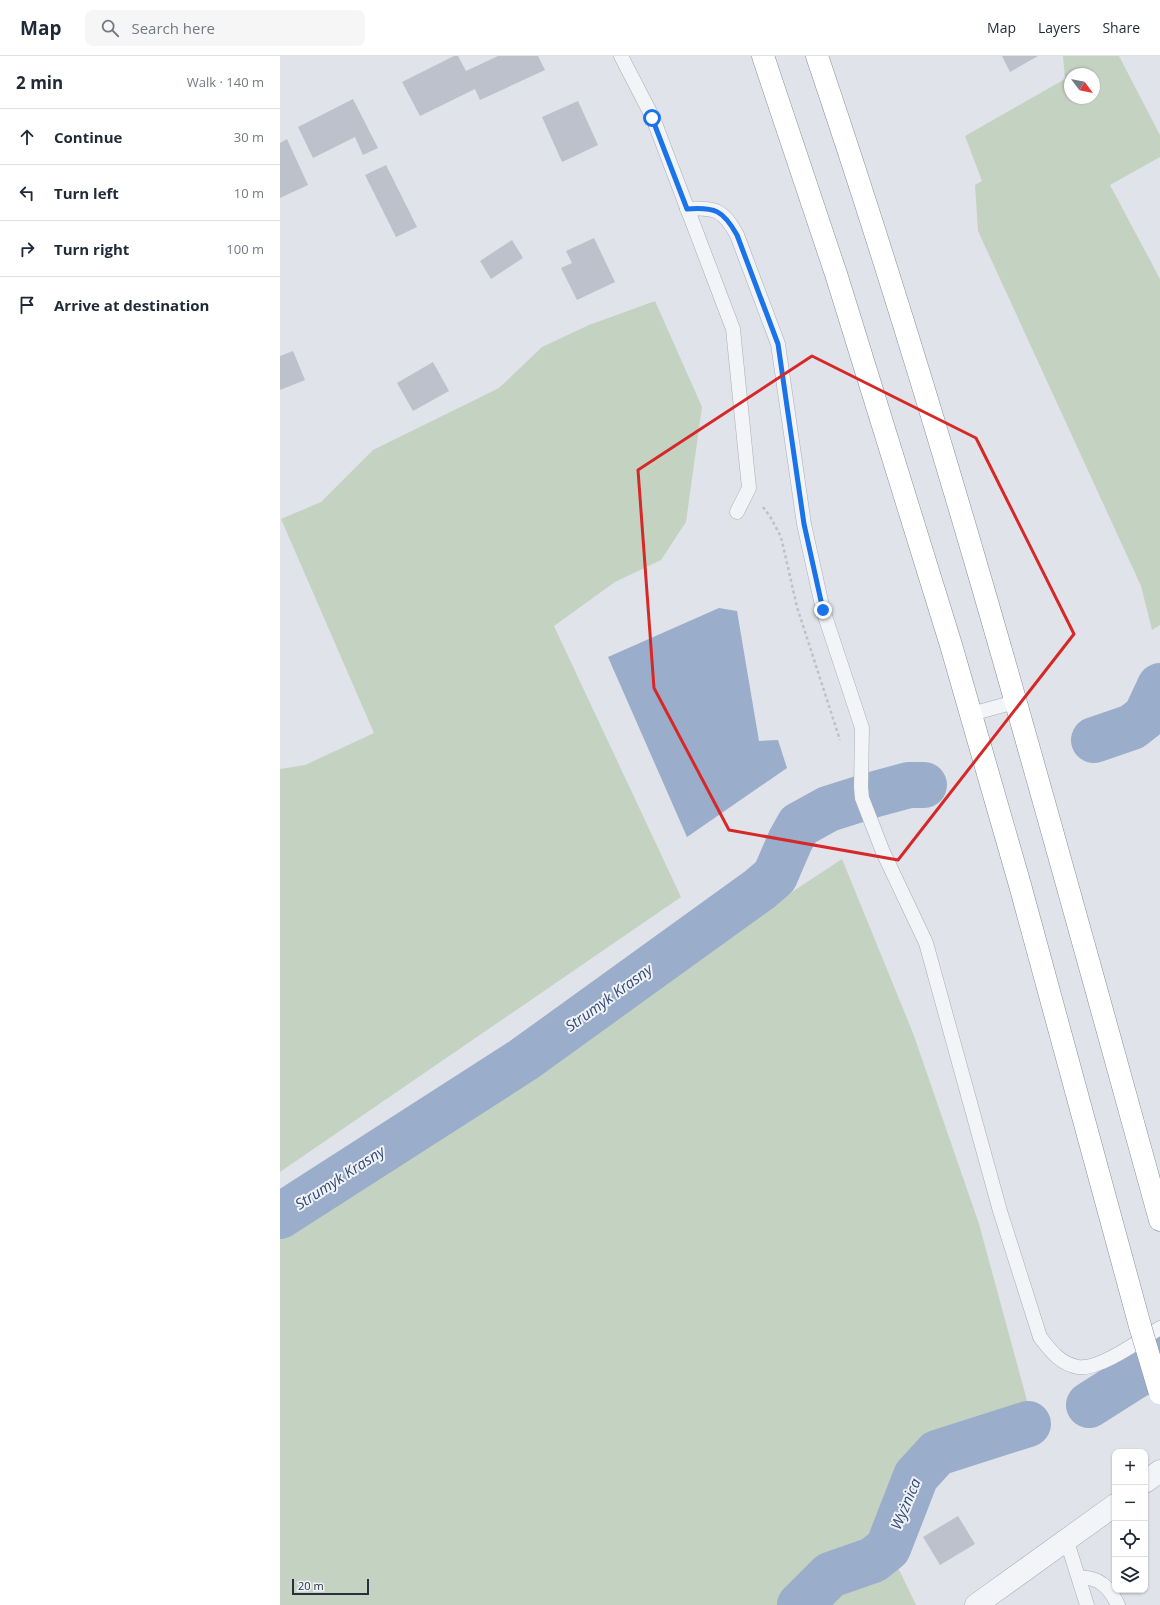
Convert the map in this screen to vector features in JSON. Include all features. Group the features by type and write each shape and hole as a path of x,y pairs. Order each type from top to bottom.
{"highway":[{"path":"763,56 835,270 951,645 1150,1327 1160,1393"},
{"path":"817,56 846,140 957,501 1016,702 1160,1220"}],"street":[{"path":"1148,1480 1160,1471"},
{"path":"976,1605 1112,1506"}],"lane":[{"path":"621,56 652,118 733,329 749,488 737,512"},
{"path":"687,209 706,208 720,213 730,223 737,235 778,344 804,524 823,610 862,728 862,798 883,852 926,942 1000,1211 1040,1337 1053,1354 1064,1362 1079,1368 1094,1365 1111,1358 1150,1327"},
{"path":"971,714 1016,702"},
{"path":"1064,1542 1069,1548 1087,1605"},
{"path":"1079,1578 1088,1577 1101,1582 1114,1596 1118,1605"}],"path":[{"path":"749,488 771,518 781,537 797,606 844,752 861,781"}],"highlighted area":[{"path":"812,356 976,438 1074,634 898,860 729,830 654,688 638,470"}],"green space":[{"path":"1063,56 1119,56 1160,135 1160,157 1110,185 1160,279 1160,625 1152,630 1141,586 978,231 975,185 982,181 965,136 1064,80 1064,104 1100,104 1100,68 1064,68"},
{"path":"655,301 702,407 686,522 661,560 615,582 554,626 681,897 280,1172 280,769 305,765 374,733 281,519 321,502 373,450 499,388 542,347 589,325"},
{"path":"842,859 913,1033 979,1224 1032,1419 933,1451 910,1475 883,1544 869,1555 830,1569 793,1605 280,1605 280,1223 501,1084"},
{"path":"890,1551 916,1605 807,1605 833,1579 871,1567"}],"water":[{"path":"719,608 737,611 759,741 778,740 787,768 687,837 608,657"}],"building":[{"path":"454,56 458,56 466,71 498,56 538,56 545,70 480,100 475,89 420,116 402,82"},
{"path":"1002,56 1038,56 1010,72"},
{"path":"353,99 378,148 363,155 355,137 313,158 298,127"},
{"path":"578,101 598,145 562,162 542,117"},
{"path":"287,139 308,185 280,198 280,143"},
{"path":"386,165 417,227 396,237 365,175"},
{"path":"594,238 615,282 577,300 561,268 572,263 566,251"},
{"path":"512,240 523,258 491,279 480,261"},
{"path":"293,351 305,380 280,390 280,356"},
{"path":"433,362 449,391 413,411 397,383"},
{"path":"958,1516 975,1544 940,1565 923,1537"}],"waterway":[{"name":"Strumyk Krasny","path":"1094,740 1132,727 1146,716 1160,686"},
{"name":"Strumyk Krasny","path":"280,1216 523,1060 760,889 775,876 790,841 799,825 828,809 909,785 924,785"},
{"name":"Wyżnica","path":"1089,1405 1160,1360"},
{"name":"Wyżnica","path":"800,1605 830,1575 873,1560 888,1548 916,1476 937,1453 1028,1424"}],"route":[{"path":"652,118 687,209 706,208 720,213 730,223 737,235 778,344 804,524 823,610"}]}
